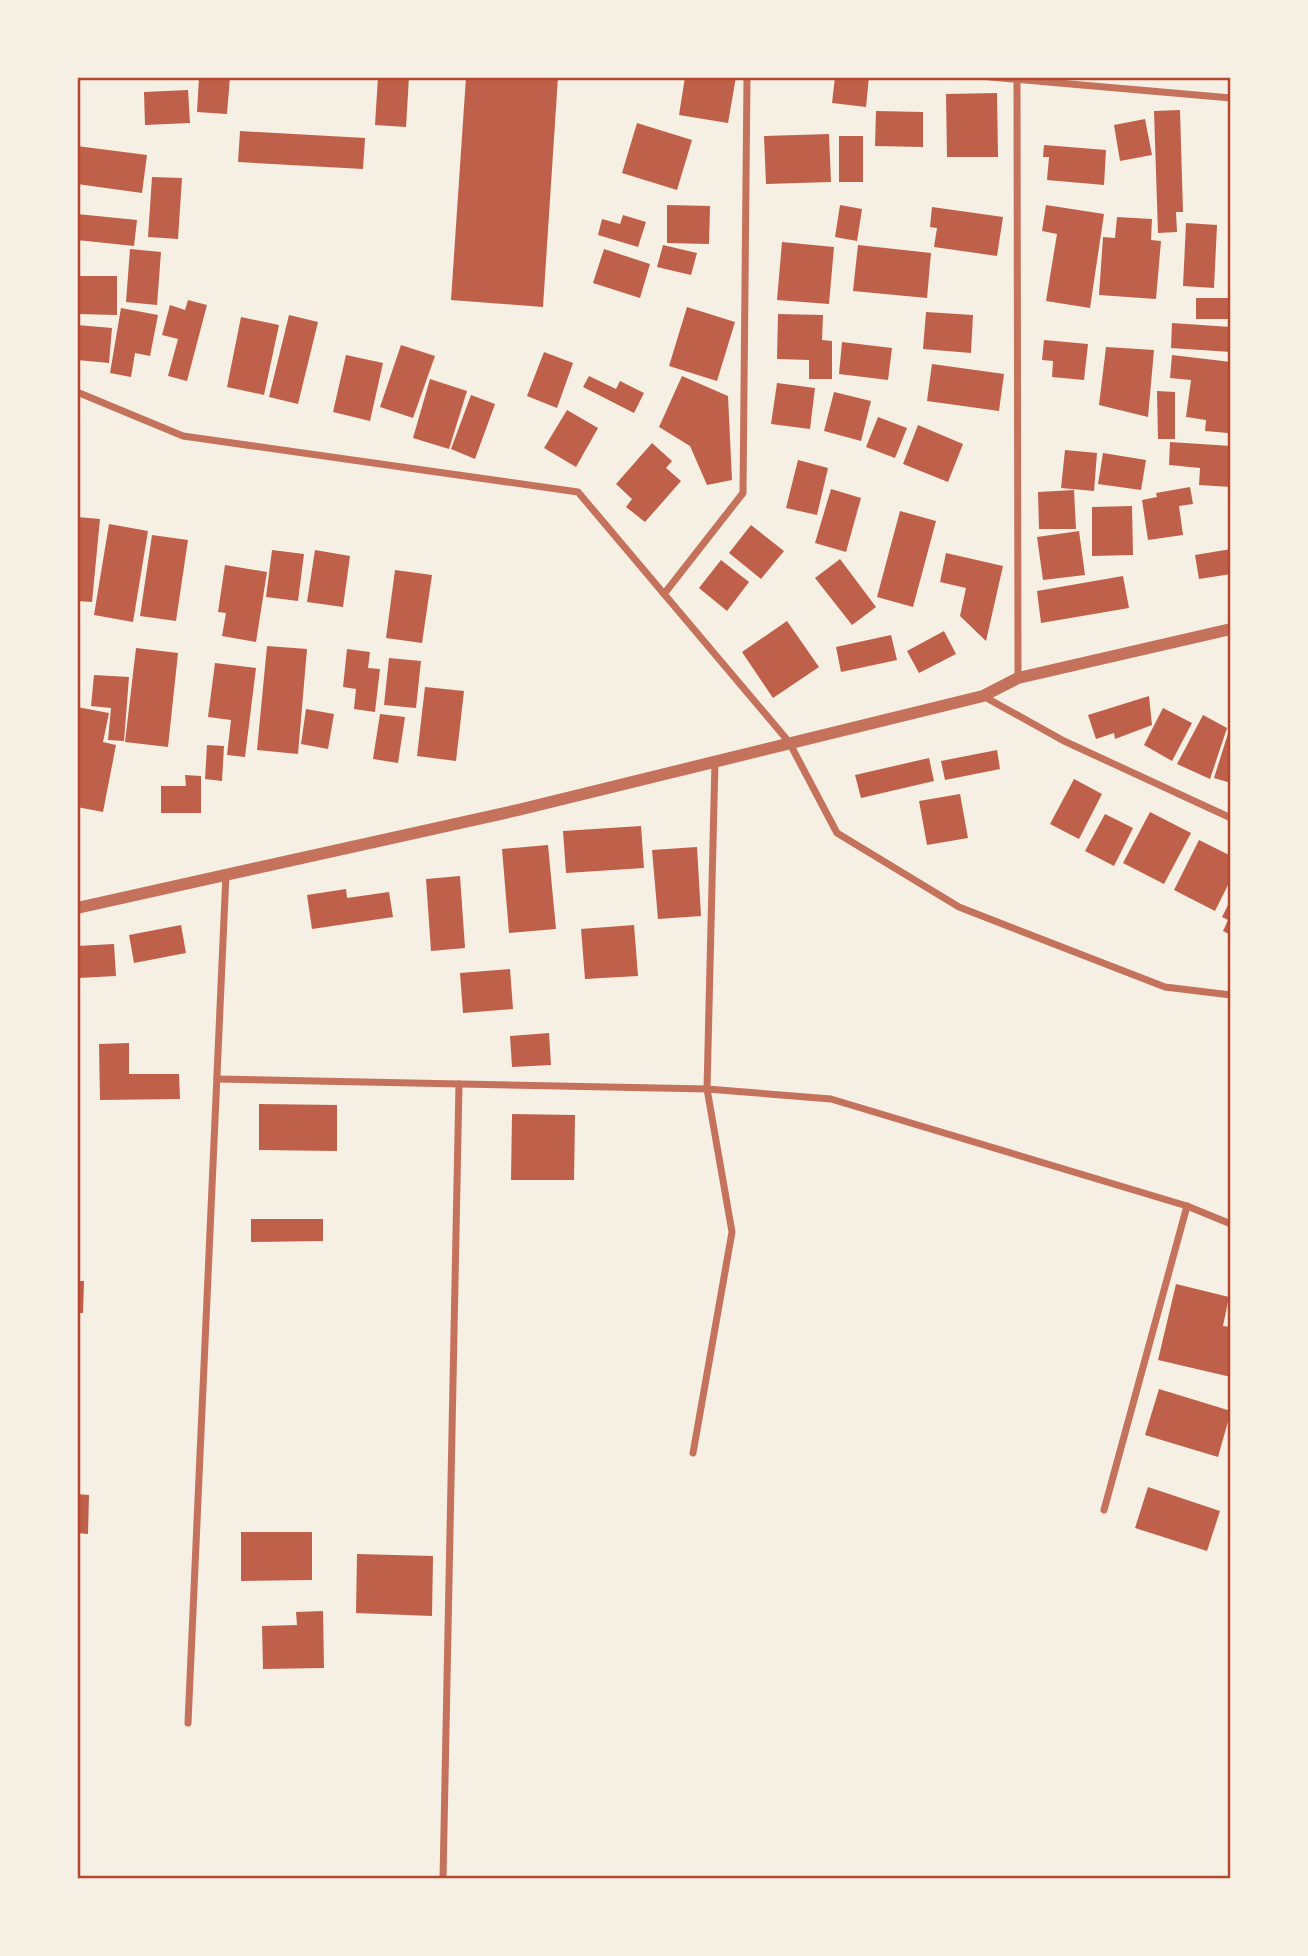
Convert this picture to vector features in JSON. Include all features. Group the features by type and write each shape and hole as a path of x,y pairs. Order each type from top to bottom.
{"street":[{"path":"664,594 743,493 747,77"},
{"path":"990,77 1017,82 1231,99"},
{"path":"1017,82 1018,678"},
{"path":"77,392 183,436 578,492 789,742 837,833 959,907 1165,987 1231,995"},
{"path":"77,908 518,810 983,696 1018,678 1231,629"},
{"path":"983,696 1064,741 1231,818"},
{"path":"693,1453 732,1232 707,1089 715,761"},
{"path":"188,1723 226,874"},
{"path":"217,1079 707,1089 831,1099 1187,1206 1231,1224"},
{"path":"443,1878 458,1084"},
{"path":"1104,1510 1187,1206"}],"building":[{"path":"199,77 230,77 227,114 197,112"},
{"path":"378,77 409,77 406,127 375,125"},
{"path":"466,77 558,77 543,307 451,300"},
{"path":"685,77 736,77 728,123 679,115"},
{"path":"835,77 869,77 866,107 832,103"},
{"path":"188,90 190,123 145,125 144,92"},
{"path":"997,93 998,157 947,157 946,94"},
{"path":"1180,110 1183,212 1176,212 1177,232 1158,233 1154,111"},
{"path":"876,111 923,112 923,147 875,146"},
{"path":"1145,119 1152,155 1120,161 1114,125"},
{"path":"637,123 692,140 677,190 622,173"},
{"path":"240,131 365,138 363,169 238,162"},
{"path":"829,134 831,182 766,184 764,136"},
{"path":"839,136 863,136 863,182 839,182"},
{"path":"1044,145 1106,150 1104,185 1047,180 1049,157 1043,157"},
{"path":"77,146 147,155 142,193 77,184"},
{"path":"152,177 182,178 178,239 148,237"},
{"path":"667,205 710,206 709,244 667,243"},
{"path":"840,205 862,209 857,241 835,237"},
{"path":"1046,205 1104,214 1090,308 1046,301 1057,234 1042,231"},
{"path":"932,207 1003,217 997,256 934,247 937,228 930,227"},
{"path":"77,214 137,220 134,246 77,240"},
{"path":"623,215 646,222 638,247 598,235 602,219 620,224"},
{"path":"1117,217 1152,219 1151,240 1161,241 1156,299 1099,295 1103,237 1115,238"},
{"path":"1186,223 1217,225 1214,288 1183,286"},
{"path":"782,242 834,247 829,304 777,300"},
{"path":"663,245 697,253 691,275 657,267"},
{"path":"858,245 931,253 927,298 853,291"},
{"path":"130,249 161,252 157,305 126,302"},
{"path":"604,249 650,264 640,298 593,283"},
{"path":"77,276 117,276 117,315 77,314"},
{"path":"1196,298 1231,298 1231,319 1196,319"},
{"path":"188,300 207,305 187,381 168,376 178,339 162,335 170,305 185,310"},
{"path":"687,307 735,322 717,381 669,366"},
{"path":"121,308 158,315 150,356 135,353 131,377 110,373"},
{"path":"926,312 973,315 971,353 923,349"},
{"path":"778,314 823,315 822,340 832,341 832,379 809,379 809,360 777,359"},
{"path":"289,315 318,322 298,404 269,397"},
{"path":"241,317 279,325 264,395 227,387"},
{"path":"1172,323 1231,327 1231,352 1171,348"},
{"path":"77,325 112,328 109,363 77,360"},
{"path":"1044,340 1088,344 1084,380 1052,377 1053,361 1042,360"},
{"path":"842,342 892,348 888,380 839,374"},
{"path":"401,345 435,356 413,418 380,407"},
{"path":"1106,347 1154,350 1148,417 1099,405"},
{"path":"544,352 573,363 557,408 527,396"},
{"path":"346,355 383,363 370,421 333,412"},
{"path":"1172,355 1231,362 1228,433 1205,431 1206,420 1186,417 1191,380 1170,378"},
{"path":"932,364 1004,374 999,411 927,401"},
{"path":"589,376 616,389 620,381 644,393 634,413 583,387"},
{"path":"682,376 728,396 732,480 707,485 690,446 659,427"},
{"path":"430,379 467,391 449,449 413,438"},
{"path":"777,383 815,388 810,429 771,424"},
{"path":"1157,391 1175,392 1175,439 1158,439"},
{"path":"834,392 871,401 861,441 824,431"},
{"path":"471,395 495,404 475,459 451,449"},
{"path":"567,410 598,428 576,467 544,448"},
{"path":"878,417 907,428 895,458 866,447"},
{"path":"918,425 963,444 948,482 903,464"},
{"path":"1170,442 1231,446 1231,487 1199,485 1200,468 1169,465"},
{"path":"652,443 672,461 666,468 681,481 645,522 626,507 632,499 616,484"},
{"path":"1065,450 1097,453 1094,491 1061,488"},
{"path":"1103,453 1146,460 1141,490 1098,484"},
{"path":"798,460 828,468 817,515 786,508"},
{"path":"1190,487 1193,504 1179,506 1183,535 1148,540 1142,500 1157,497 1156,493"},
{"path":"831,489 861,498 846,552 815,543"},
{"path":"1074,490 1076,529 1039,529 1038,492"},
{"path":"1132,506 1133,555 1092,556 1092,507"},
{"path":"900,511 936,521 913,607 877,597"},
{"path":"77,517 100,519 92,602 77,601"},
{"path":"109,524 148,531 133,622 94,615"},
{"path":"751,525 784,551 761,579 729,553"},
{"path":"1079,531 1085,575 1043,580 1037,537"},
{"path":"152,535 188,540 176,621 140,616"},
{"path":"1231,549 1231,574 1199,579 1195,555"},
{"path":"272,550 304,554 298,601 266,597"},
{"path":"315,550 350,556 343,607 307,602"},
{"path":"946,553 1003,566 986,641 960,616 966,588 940,582"},
{"path":"840,559 876,607 852,625 815,578"},
{"path":"721,560 749,582 727,611 699,588"},
{"path":"225,565 267,572 256,642 222,636 226,613 218,612"},
{"path":"395,570 432,575 422,643 386,638"},
{"path":"1123,576 1129,608 1041,623 1037,591"},
{"path":"787,621 819,667 773,698 742,652"},
{"path":"944,631 956,654 919,673 907,651"},
{"path":"891,635 897,660 841,672 836,647"},
{"path":"267,646 307,649 298,754 257,750"},
{"path":"136,648 178,653 168,747 125,742"},
{"path":"347,649 370,652 368,668 380,669 375,712 354,709 356,689 343,687"},
{"path":"389,658 421,661 416,708 384,705"},
{"path":"215,663 256,668 245,757 227,755 231,720 208,717"},
{"path":"94,675 129,677 124,741 108,740 111,708 91,706"},
{"path":"425,687 464,691 456,761 417,756"},
{"path":"1149,696 1152,725 1115,739 1114,733 1096,739 1088,715"},
{"path":"77,707 109,713 103,742 116,745 103,812 77,807"},
{"path":"1163,708 1192,723 1172,761 1144,745"},
{"path":"306,709 334,714 328,749 301,744"},
{"path":"380,714 405,717 398,763 373,759"},
{"path":"1203,715 1227,728 1210,779 1177,764"},
{"path":"1231,724 1231,783 1214,778"},
{"path":"207,745 224,746 222,781 205,779"},
{"path":"997,750 1000,769 945,780 941,761"},
{"path":"929,758 934,781 861,798 855,775"},
{"path":"185,775 201,776 201,813 161,813 161,786 186,786"},
{"path":"1074,779 1102,794 1079,839 1050,824"},
{"path":"960,794 968,838 927,845 919,801"},
{"path":"1150,812 1191,833 1164,884 1123,863"},
{"path":"1105,814 1133,828 1114,866 1085,851"},
{"path":"641,826 644,868 566,873 563,831"},
{"path":"1199,840 1231,856 1231,879 1215,911 1174,890"},
{"path":"548,845 556,929 509,933 502,849"},
{"path":"697,847 701,916 658,919 652,850"},
{"path":"460,876 465,948 431,951 426,879"},
{"path":"346,889 347,898 389,892 393,917 312,929 307,895"},
{"path":"1231,899 1231,935 1223,931 1228,920 1222,917"},
{"path":"181,925 186,953 134,963 129,935"},
{"path":"634,925 638,976 585,979 581,929"},
{"path":"114,944 116,976 79,978 77,946"},
{"path":"510,969 513,1009 463,1013 460,973"},
{"path":"549,1033 551,1065 512,1067 510,1036"},
{"path":"129,1043 129,1074 179,1074 180,1099 100,1100 99,1044"},
{"path":"259,1104 337,1105 337,1151 259,1150"},
{"path":"512,1114 575,1115 574,1180 511,1180"},
{"path":"251,1219 323,1219 323,1241 251,1242"},
{"path":"77,1281 84,1281 83,1313 77,1313"},
{"path":"1176,1284 1229,1297 1223,1326 1231,1327 1231,1377 1158,1360"},
{"path":"1159,1389 1231,1411 1218,1457 1145,1435"},
{"path":"1148,1487 1220,1511 1207,1551 1135,1528"},
{"path":"77,1494 89,1495 88,1534 77,1533"},
{"path":"241,1532 312,1532 312,1580 241,1581"},
{"path":"357,1554 433,1556 432,1616 356,1613"},
{"path":"323,1611 324,1668 263,1669 262,1626 297,1625 296,1612"}]}
